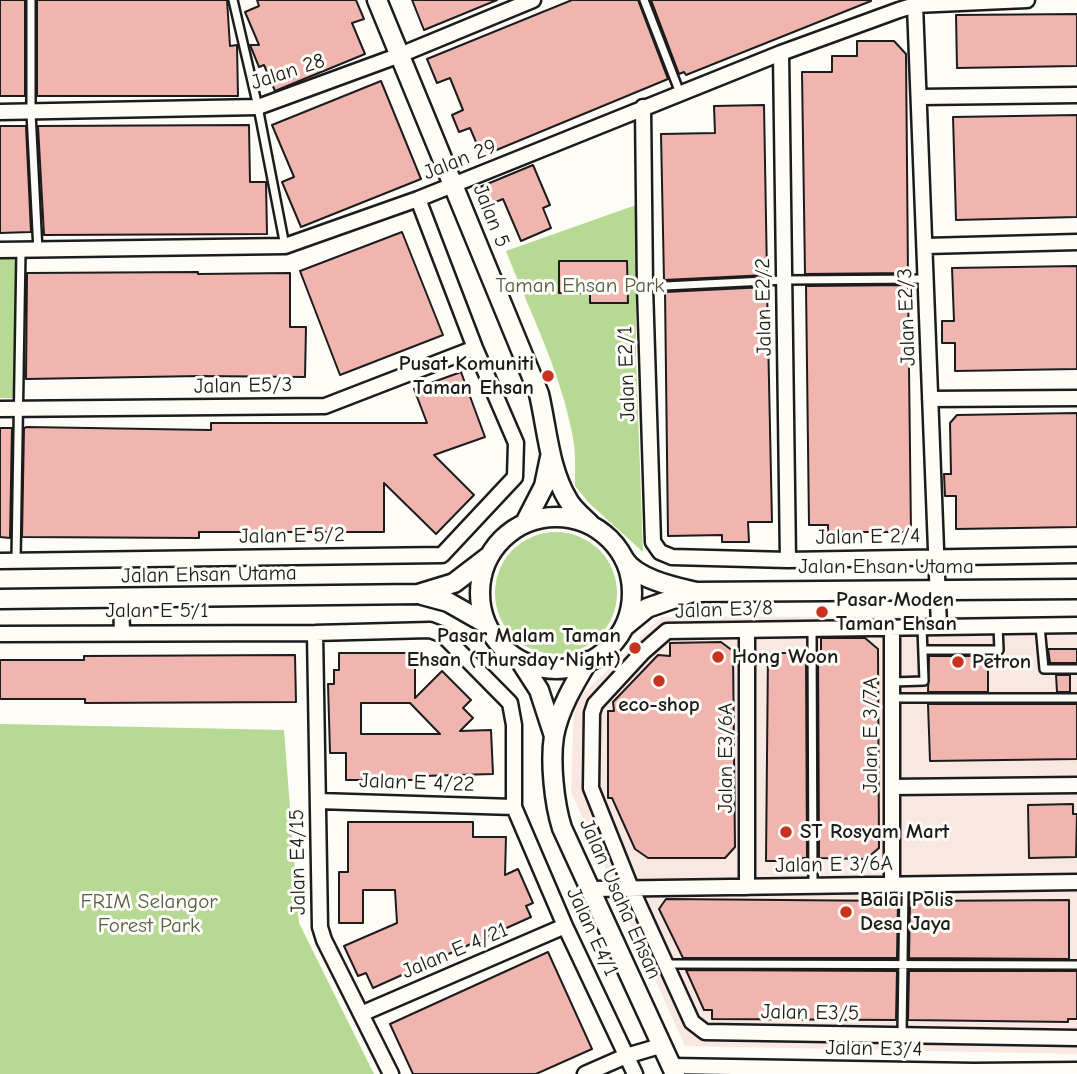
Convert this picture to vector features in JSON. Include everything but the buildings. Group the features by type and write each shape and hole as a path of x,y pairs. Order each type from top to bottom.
{"street":[{"name":"Jalan 5","path":"377,0 538,394 551,453 569,502 590,524"},
{"name":"Jalan 28","path":"0,112 258,107 400,55 533,0"},
{"name":"Jalan 29","path":"0,250 285,246 418,199 643,107 916,2 1027,0"},
{"name":"Jalan E2/3","path":"916,2 939,627"},
{"name":"Jalan E2/2","path":"781,53 788,560"},
{"path":"920,97 1077,95"},
{"name":"Jalan E2/1","path":"643,107 645,287 653,542 660,552"},
{"path":"418,199 475,348"},
{"path":"926,246 1077,243"},
{"name":"Jalan E5/3","path":"0,409 324,406 475,348"},
{"name":"Jalan E 5/2","path":"0,561 442,555 515,477 516,443 475,348"},
{"path":"930,399 1077,398"},
{"name":"Jalan 5","path":"526,521 544,486 551,453"},
{"path":"556,516 590,524 604,533 621,553 629,571 631,609 624,627 609,648 589,662 549,668 521,662 483,622 478,596 488,557 498,543 526,521 556,516"},
{"name":"Jalan E 2/4","path":"660,552 672,557 788,560 1077,555"},
{"name":"Jalan Ehsan Utama","path":"621,553 628,565 653,580 696,592"},
{"name":"Jalan Ehsan Utama","path":"418,594 454,583 488,557"},
{"name":"Jalan Ehsan Utama","path":"624,627 637,614 655,603 696,592 1077,589"},
{"name":"Jalan Ehsan Utama","path":"0,599 418,594 448,602 483,622"},
{"path":"121,599 122,632"},
{"name":"Jalan E3/8","path":"631,888 591,788 592,713 595,704 643,652 667,631 1077,625"},
{"name":"Jalan E 3/7A","path":"892,628 892,787 898,885"},
{"name":"Jalan E 5/1","path":"0,634 430,630 443,635 455,645 510,703 514,725 514,807"},
{"name":"Jalan E3/6A","path":"747,630 747,887"},
{"name":"Jalan E4/15","path":"315,633 320,927 391,1074"},
{"name":"Jalan Usaha Ehsan","path":"521,662 542,697 554,736 554,794 562,828 673,1070"},
{"name":"Jalan Usaha Ehsan","path":"554,736 571,689 589,662"},
{"path":"892,787 1077,786"},
{"name":"Jalan E 4/22","path":"318,801 514,807"},
{"name":"Jalan E4/1","path":"514,807 565,926 635,1074"},
{"name":"Jalan E 3/6A","path":"592,889 1077,882"},
{"name":"Jalan E3/5","path":"631,888 692,1022 705,1032 1077,1038"},
{"name":"Jalan E 4/21","path":"361,1014 565,926"},
{"path":"585,1074 626,1056 660,1046"},
{"name":"Jalan E3/4","path":"673,1070 974,1073 1077,1070"}],"lane":[{"path":"30,0 31,113 38,251"},
{"path":"233,0 258,107 285,246"},
{"path":"644,0 680,93"},
{"path":"16,561 21,250"},
{"path":"645,287 785,280 926,279"},
{"path":"1040,625 1044,669 1077,669"},
{"path":"923,650 999,650 998,626"},
{"path":"892,682 924,681 922,627"},
{"path":"812,629 813,886"},
{"path":"892,698 1077,698"},
{"path":"898,885 902,1035"},
{"path":"666,964 1077,965"}],"shaded area":[{"path":"1077,616 1077,1054 685,1046 571,792 574,703 661,617"}],"green space":[{"name":"Taman Ehsan Park","path":"636,205 636,359 643,552 589,503 575,486 573,440 560,386 506,251"},
{"path":"0,257 16,257 14,398 0,398"},
{"path":"556,532 579,537 599,550 612,570 617,593 612,616 599,636 579,649 556,654 533,649 513,636 500,616 495,593 500,570 513,550 533,537"},
{"name":"FRIM Selangor Forest Park","path":"0,724 284,730 299,923 374,1074 0,1074"}],"place":[{"name":"Pusat Komuniti Taman Ehsan","path":"548,376"},
{"name":"Pasar Moden Taman Ehsan","path":"822,612"},
{"name":"Pasar Malam Taman Ehsan (Thursday Night)","path":"635,648"},
{"name":"Hong Woon","path":"718,657"},
{"name":"Petron","path":"958,662"},
{"name":"eco-shop","path":"659,681"},
{"name":"ST Rosyam Mart","path":"786,832"},
{"name":"Balai Polis Desa Jaya","path":"846,912"}]}
